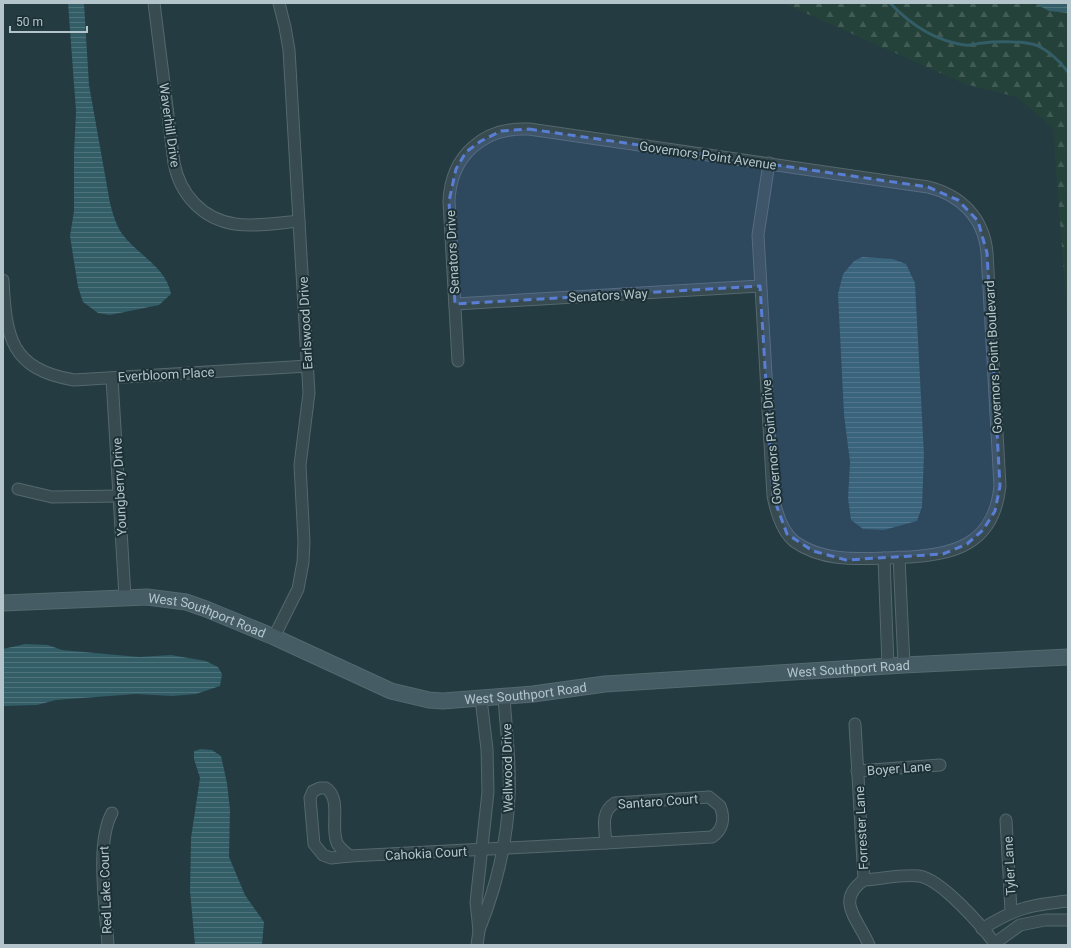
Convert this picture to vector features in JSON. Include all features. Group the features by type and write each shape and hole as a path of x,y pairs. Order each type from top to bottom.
{"main road":[{"name":"West Southport Road","path":"3,603 125,597 147,597 186,602 274,637 391,691 429,700 504,697 605,684 904,665 1068,657"}],"street":[{"name":"Waverhill Drive","path":"154,3 174,162 178,177 186,194 200,209 209,215 226,222 243,225 299,221"},
{"name":"Earlswood Drive","path":"274,637 298,589 303,562 304,542 300,466 309,397 289,50 286,27 279,3"},
{"name":"Governors Point Avenue","path":"471,148 501,131 529,129 928,187 948,194"},
{"name":"Senators Drive","path":"458,361 450,192 456,169 471,148"},
{"name":"Governors Point Drive","path":"769,163 758,235 760,286 773,496 777,512 788,534 794,541 813,551 840,559 934,555 955,550 975,538 983,530"},
{"name":"Governors Point Boulevard","path":"948,194 958,200 973,214 981,229 987,249 1000,486 995,511 983,530"},
{"name":"Everbloom Place","path":"3,280 8,330 18,351 29,363 49,375 66,380 308,366"},
{"name":"Senators Way","path":"455,304 760,286"},
{"name":"Youngberry Drive","path":"112,378 125,597"},
{"path":"18,489 52,497 120,496"},
{"path":"899,557 904,665"},
{"path":"884,558 888,666"},
{"name":"Wellwood Drive","path":"479,931 489,904 503,849 509,796 504,697"},
{"name":"Wellwood Drive","path":"478,945 479,931 476,902 487,805 488,780 487,748 481,699"},
{"name":"Forrester Lane","path":"855,724 864,880 852,890 848,905 869,945"},
{"name":"Boyer Lane","path":"857,772 940,765"},
{"name":"Cahokia Court","path":"350,856 341,849 336,841 333,796 326,788 315,790 310,798 314,844 323,855 331,858 503,849"},
{"name":"Santaro Court","path":"503,849 712,837 722,826 722,809 715,800 710,797 617,802 609,806 605,814 606,843"},
{"name":"Red Lake Court","path":"108,945 103,845 106,827 112,813"},
{"name":"Tyler Lane","path":"1006,820 1011,912"},
{"path":"864,880 918,876 930,878 943,887 995,944 1020,925 1045,920 1068,920"},
{"path":"982,930 1022,907 1068,901"}],"highlighted area":[{"path":"529,129 928,187 958,200 978,221 987,253 1000,486 995,511 983,530 967,544 943,554 846,560 813,551 787,534 773,496 760,286 455,304 449,201 456,169 466,152 481,141 501,131"}],"green space":[{"path":"783,3 1037,3 1068,12 1068,327 1053,128 1017,97 965,84"}],"water":[{"path":"68,3 84,3 89,85 112,211 123,235 164,276 171,294 159,305 110,315 98,313 83,302 78,287 70,236 74,211 76,111"},
{"path":"1034,3 1068,3 1068,13 1049,11"},
{"path":"862,257 893,259 906,264 915,283 924,455 922,507 917,521 884,530 863,529 851,520 848,498 850,462 844,415 838,294 843,274 854,261"},
{"path":"25,644 48,645 62,650 139,657 171,655 206,661 218,667 222,674 220,686 196,694 172,696 136,694 56,700 37,705 3,706 3,649"},
{"path":"201,749 212,750 221,756 227,783 230,810 229,857 245,895 264,922 262,945 195,945 190,891 191,838 200,778 194,759 194,751"}],"waterway":[{"path":"890,3 906,18 943,40 967,45 989,42 1019,42 1033,44 1050,54 1068,72"}]}
